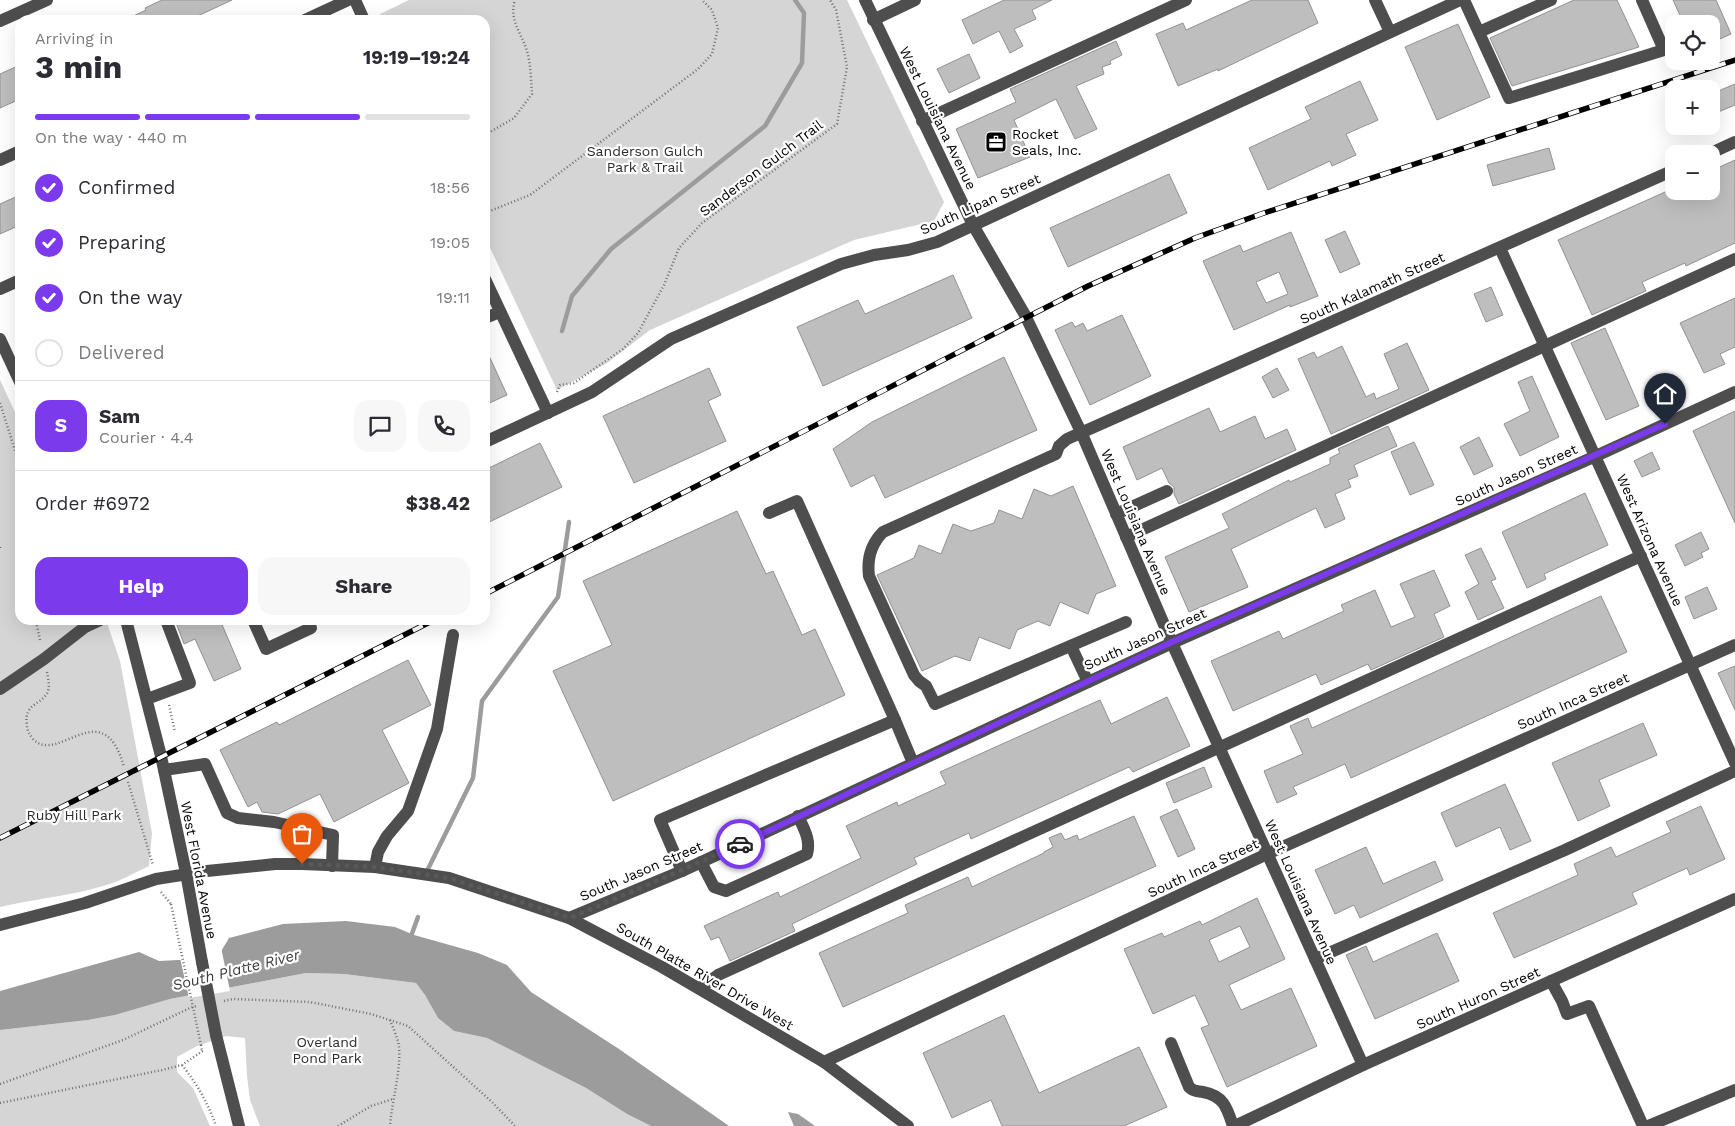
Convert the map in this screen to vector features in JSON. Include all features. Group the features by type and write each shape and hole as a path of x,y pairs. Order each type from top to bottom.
{"street":[{"path":"0,21 47,0"},
{"path":"316,15 348,0"},
{"path":"355,0 362,15"},
{"name":"West Louisiana Avenue","path":"865,0 973,225 1025,315 1081,432 1172,642 1363,1066"},
{"path":"874,20 916,0"},
{"path":"922,121 1186,0"},
{"path":"1375,0 1390,32"},
{"name":"South Lipan Street","path":"490,440 592,392 671,339 841,264 937,242 1460,0"},
{"path":"1464,0 1509,98 1664,50 1642,0"},
{"path":"1479,32 1551,0"},
{"path":"1720,149 1735,142"},
{"path":"0,160 15,153"},
{"name":"South Kalamath Street","path":"1071,646 935,704 926,686 914,675 869,576 868,566 874,544 883,532 1056,454 1062,443 1081,432 1665,174"},
{"name":"West Arizona Avenue","path":"1500,248 1735,763"},
{"path":"1126,537 1735,259"},
{"path":"0,289 15,282"},
{"path":"490,290 548,413"},
{"path":"490,316 500,312"},
{"path":"0,339 15,371"},
{"name":"South Jason Street","path":"570,918 701,862 1172,642 1596,456 1735,392"},
{"path":"1116,514 1167,491"},
{"path":"769,514 797,501 914,763"},
{"path":"700,988 718,975 1641,556"},
{"path":"1088,682 1071,646 1126,622"},
{"path":"0,689 89,625"},
{"name":"West Florida Avenue","path":"127,625 164,770 186,873 216,1035 239,1126"},
{"path":"147,700 190,683 168,625"},
{"path":"255,625 266,649 311,628 310,625"},
{"path":"375,867 378,852 387,836 408,811 437,729 453,635"},
{"name":"South Inca Street","path":"824,1062 1267,854 1735,645"},
{"path":"682,870 660,820 895,720"},
{"path":"164,770 205,764 227,813 238,818 274,822 333,835 332,866"},
{"path":"1315,960 1565,850 1735,771"},
{"path":"701,862 714,887 726,891 807,854 809,846 798,816"},
{"name":"South Platte River Drive West","path":"0,925 85,903 156,879 186,873 275,864 375,867 449,878 570,918 700,988 824,1062 908,1126"},
{"name":"South Huron Street","path":"1234,1126 1735,899"},
{"path":"1551,981 1567,1014 1588,1006 1643,1126"},
{"path":"1171,1043 1189,1087 1194,1092 1214,1095 1226,1106 1234,1126"},
{"path":"1648,1126 1735,1090"}],"path":[{"path":"490,133 514,118 532,94 528,54 513,14 515,0"},
{"path":"490,211 530,195 698,69 712,54 718,28 712,10 702,0"},
{"name":"Sanderson Gulch Trail","path":"548,413 560,385 574,383 623,349 638,333 664,285 679,248 702,223 837,124 847,68 836,10 830,0"},
{"path":"0,403 15,450"},
{"path":"38,625 40,640"},
{"path":"46,666 49,684 47,693 29,709 27,715 27,727 31,737 37,743 45,746 54,745 70,737 94,732 100,733 115,743 124,767"},
{"path":"166,692 175,732"},
{"path":"128,782 152,858"},
{"path":"0,1103 182,1065 203,1051 172,904 160,891"},
{"path":"216,1002 233,999 310,1002 371,1014 408,1026 492,1102 514,1126"},
{"path":"0,1084 122,1040 198,1006"},
{"path":"390,1020 399,1044 399,1068 390,1126"},
{"path":"182,1065 208,1104 216,1126"},
{"path":"338,1126 371,1106 393,1099"}],"green space":[{"name":"Sanderson Gulch Park & Trail","path":"409,0 847,0 944,202 934,221 854,240 650,330 607,363 557,390 490,248 490,15 380,14"},
{"name":"Ruby Hill Park","path":"0,380 15,412 15,625 108,625 120,661 152,833 149,866 109,884 0,907"},
{"name":"Overland Pond Park","path":"306,973 344,974 416,983 438,1018 454,1031 487,1038 586,1088 627,1114 651,1126 260,1126 250,1100 245,1038 226,1036 197,1046 177,1057 177,1072 193,1088 210,1126 0,1126 0,1030 115,1015 170,999"}],"water":[{"name":"South Platte River","path":"346,921 395,927 414,935 478,953 507,965 531,992 619,1049 729,1126 651,1126 627,1114 586,1088 487,1038 454,1031 438,1018 416,983 344,974 306,973 170,999 115,1015 0,1030 0,991 139,952 159,961 217,958 229,938 283,924"},
{"path":"788,1112 798,1114 815,1126 794,1126"}],"pier":[{"path":"221,947 230,991 189,998 180,958 216,956"}],"building":[{"path":"162,0 232,0 200,15 136,15 146,10 145,8"},
{"path":"1004,0 1052,0 1032,10 1036,19 1014,29 1023,46 1010,53 999,31 973,44 962,20"},
{"path":"1252,0 1308,0 1318,23 1218,71 1218,69 1178,86 1156,34 1183,23 1186,30"},
{"path":"1574,0 1617,0 1639,47 1512,86 1490,38"},
{"path":"1673,0 1716,0 1731,34 1720,39 1720,15 1680,15"},
{"path":"1458,24 1490,97 1437,120 1405,47"},
{"path":"1116,41 1122,55 1110,61 1111,64 1102,67 1104,74 1076,86 1097,129 1075,139 1056,99 1014,120 1030,157 978,178 956,129 1016,102 1010,89"},
{"path":"969,54 980,78 949,93 937,69"},
{"path":"15,67 15,101 0,108 0,74"},
{"path":"1360,81 1378,120 1346,134 1356,155 1332,166 1330,161 1268,190 1249,148 1311,119 1305,107"},
{"path":"1735,84 1735,105 1720,111 1720,90"},
{"path":"1549,148 1555,169 1493,186 1487,165"},
{"path":"1735,160 1735,243 1686,266 1685,263 1642,282 1646,291 1592,315 1558,240 1665,192 1665,200 1720,200 1720,167"},
{"path":"1169,174 1187,213 1068,267 1050,228"},
{"path":"15,197 15,227 0,234 0,204"},
{"path":"1345,231 1360,264 1340,273 1325,240"},
{"path":"1291,232 1318,296 1290,307 1290,305 1234,330 1203,261 1240,245 1243,252","holes":["1279,272 1288,294 1266,303 1256,282"]},
{"path":"953,275 972,318 823,386 797,327 858,300 865,314"},
{"path":"1491,287 1503,315 1486,322 1474,294"},
{"path":"1735,298 1735,347 1720,354 1725,364 1704,373 1680,323"},
{"path":"1122,315 1151,376 1090,405 1055,330 1072,322 1075,327 1083,323 1087,331"},
{"path":"1605,328 1639,406 1606,420 1571,343"},
{"path":"1407,343 1429,390 1331,434 1298,359 1314,352 1317,358 1342,346 1366,397 1374,393 1376,399 1399,389 1384,354"},
{"path":"1004,357 1037,430 885,498 874,475 851,487 833,449 872,422"},
{"path":"490,358 507,395 490,403"},
{"path":"709,368 721,395 708,401 726,441 634,483 603,416"},
{"path":"1277,368 1289,390 1273,398 1262,377"},
{"path":"1532,376 1559,437 1520,456 1504,424 1530,411 1518,382"},
{"path":"1209,408 1220,432 1255,416 1265,439 1287,429 1296,450 1179,504 1174,494 1174,487 1169,483 1162,468 1137,480 1123,447"},
{"path":"1735,411 1735,523 1693,431"},
{"path":"1388,426 1397,446 1354,465 1358,476 1348,480 1351,487 1335,494 1345,519 1325,528 1316,508 1231,549 1248,587 1189,612 1165,557 1229,528 1222,514 1289,480 1290,482 1330,464 1330,458 1340,453 1338,449"},
{"path":"1479,437 1493,466 1474,475 1460,447"},
{"path":"1414,442 1434,485 1410,495 1391,452"},
{"path":"540,443 562,487 490,522 490,468"},
{"path":"1652,452 1660,469 1642,477 1634,461"},
{"path":"1073,486 1116,586 1096,594 1088,614 1060,602 1050,626 1038,621 1017,630 1010,649 979,637 970,661 955,656 922,671 877,575 914,558 919,545 941,554 953,524 971,531 994,523 999,510 1022,519 1034,489 1051,496"},
{"path":"1585,493 1608,545 1544,574 1546,579 1527,588 1502,532"},
{"path":"737,511 766,574 773,571 802,635 815,629 845,695 613,801 553,671 612,645 583,581"},
{"path":"1701,532 1709,549 1701,553 1703,557 1685,566 1675,545"},
{"path":"1481,548 1496,579 1491,581 1504,608 1478,620 1465,592 1479,584 1465,555"},
{"path":"1434,570 1450,606 1434,614 1444,637 1371,670 1368,664 1321,685 1316,674 1233,711 1211,661 1279,631 1283,639 1344,611 1341,605 1375,590 1391,627 1415,617 1400,584"},
{"path":"1707,587 1717,609 1694,619 1685,597"},
{"path":"1601,596 1627,652 1351,778 1345,764 1293,787 1297,794 1277,803 1264,771 1303,754 1290,726 1308,718 1312,728"},
{"path":"177,625 222,625 241,669 214,681 195,639 184,644"},
{"path":"408,660 431,705 382,730 409,783 334,822 320,794 278,814 262,812 257,802 248,807 220,750 277,722 279,725"},
{"path":"1735,666 1735,710 1718,673"},
{"path":"1167,697 1190,746 1133,772 1129,767 971,839 969,833 914,858 917,864 792,924 795,931 730,961 719,937 711,940 704,926 778,892 780,897 861,858 846,826 897,802 898,806 946,784 940,772 1100,700 1111,724"},
{"path":"1643,723 1657,755 1599,780 1610,806 1578,821 1552,763"},
{"path":"1204,767 1212,787 1174,803 1166,783"},
{"path":"1505,784 1531,841 1510,850 1500,827 1456,847 1441,813"},
{"path":"1701,806 1725,859 1690,875 1687,868 1632,893 1637,904 1514,958 1493,913 1578,875 1574,864 1611,847 1616,857 1671,832 1666,822"},
{"path":"1177,809 1195,849 1178,857 1160,817"},
{"path":"1134,816 1156,866 843,1007 819,953 908,913 905,905 968,877 972,887 1044,853 1053,847 1049,838 1061,833 1065,840 1077,835 1079,840"},
{"path":"1366,847 1383,884 1435,861 1443,880 1360,918 1354,905 1335,914 1315,870"},
{"path":"1257,898 1285,959 1229,985 1241,1010 1291,988 1317,1046 1227,1087 1201,1028 1209,1025 1195,995 1153,1014 1124,949 1162,933 1164,937 1200,921 1202,925","holes":["1240,926 1250,947 1219,962 1209,940"]},
{"path":"1437,933 1459,981 1375,1019 1346,955 1366,946 1373,962"},
{"path":"1004,1015 1039,1093 1139,1047 1167,1107 1124,1126 1002,1126 991,1100 952,1118 923,1053"}],"waterway":[{"path":"562,331 572,296 611,249 765,126 802,63 804,13 795,0"},
{"path":"428,869 473,778 482,701 558,597 569,522"},
{"path":"410,939 418,917"}],"railway":[{"path":"490,591 1088,286 1195,238 1261,214 1735,60"},
{"path":"0,838 424,625"}],"way so far":[{"path":"302,864 375,867 449,878 570,918 740,844"}],"place":[{"name":"Rocket Seals, Inc.","path":"996,142"}],"route":[{"path":"740,844 1172,642 1665,424"}]}
